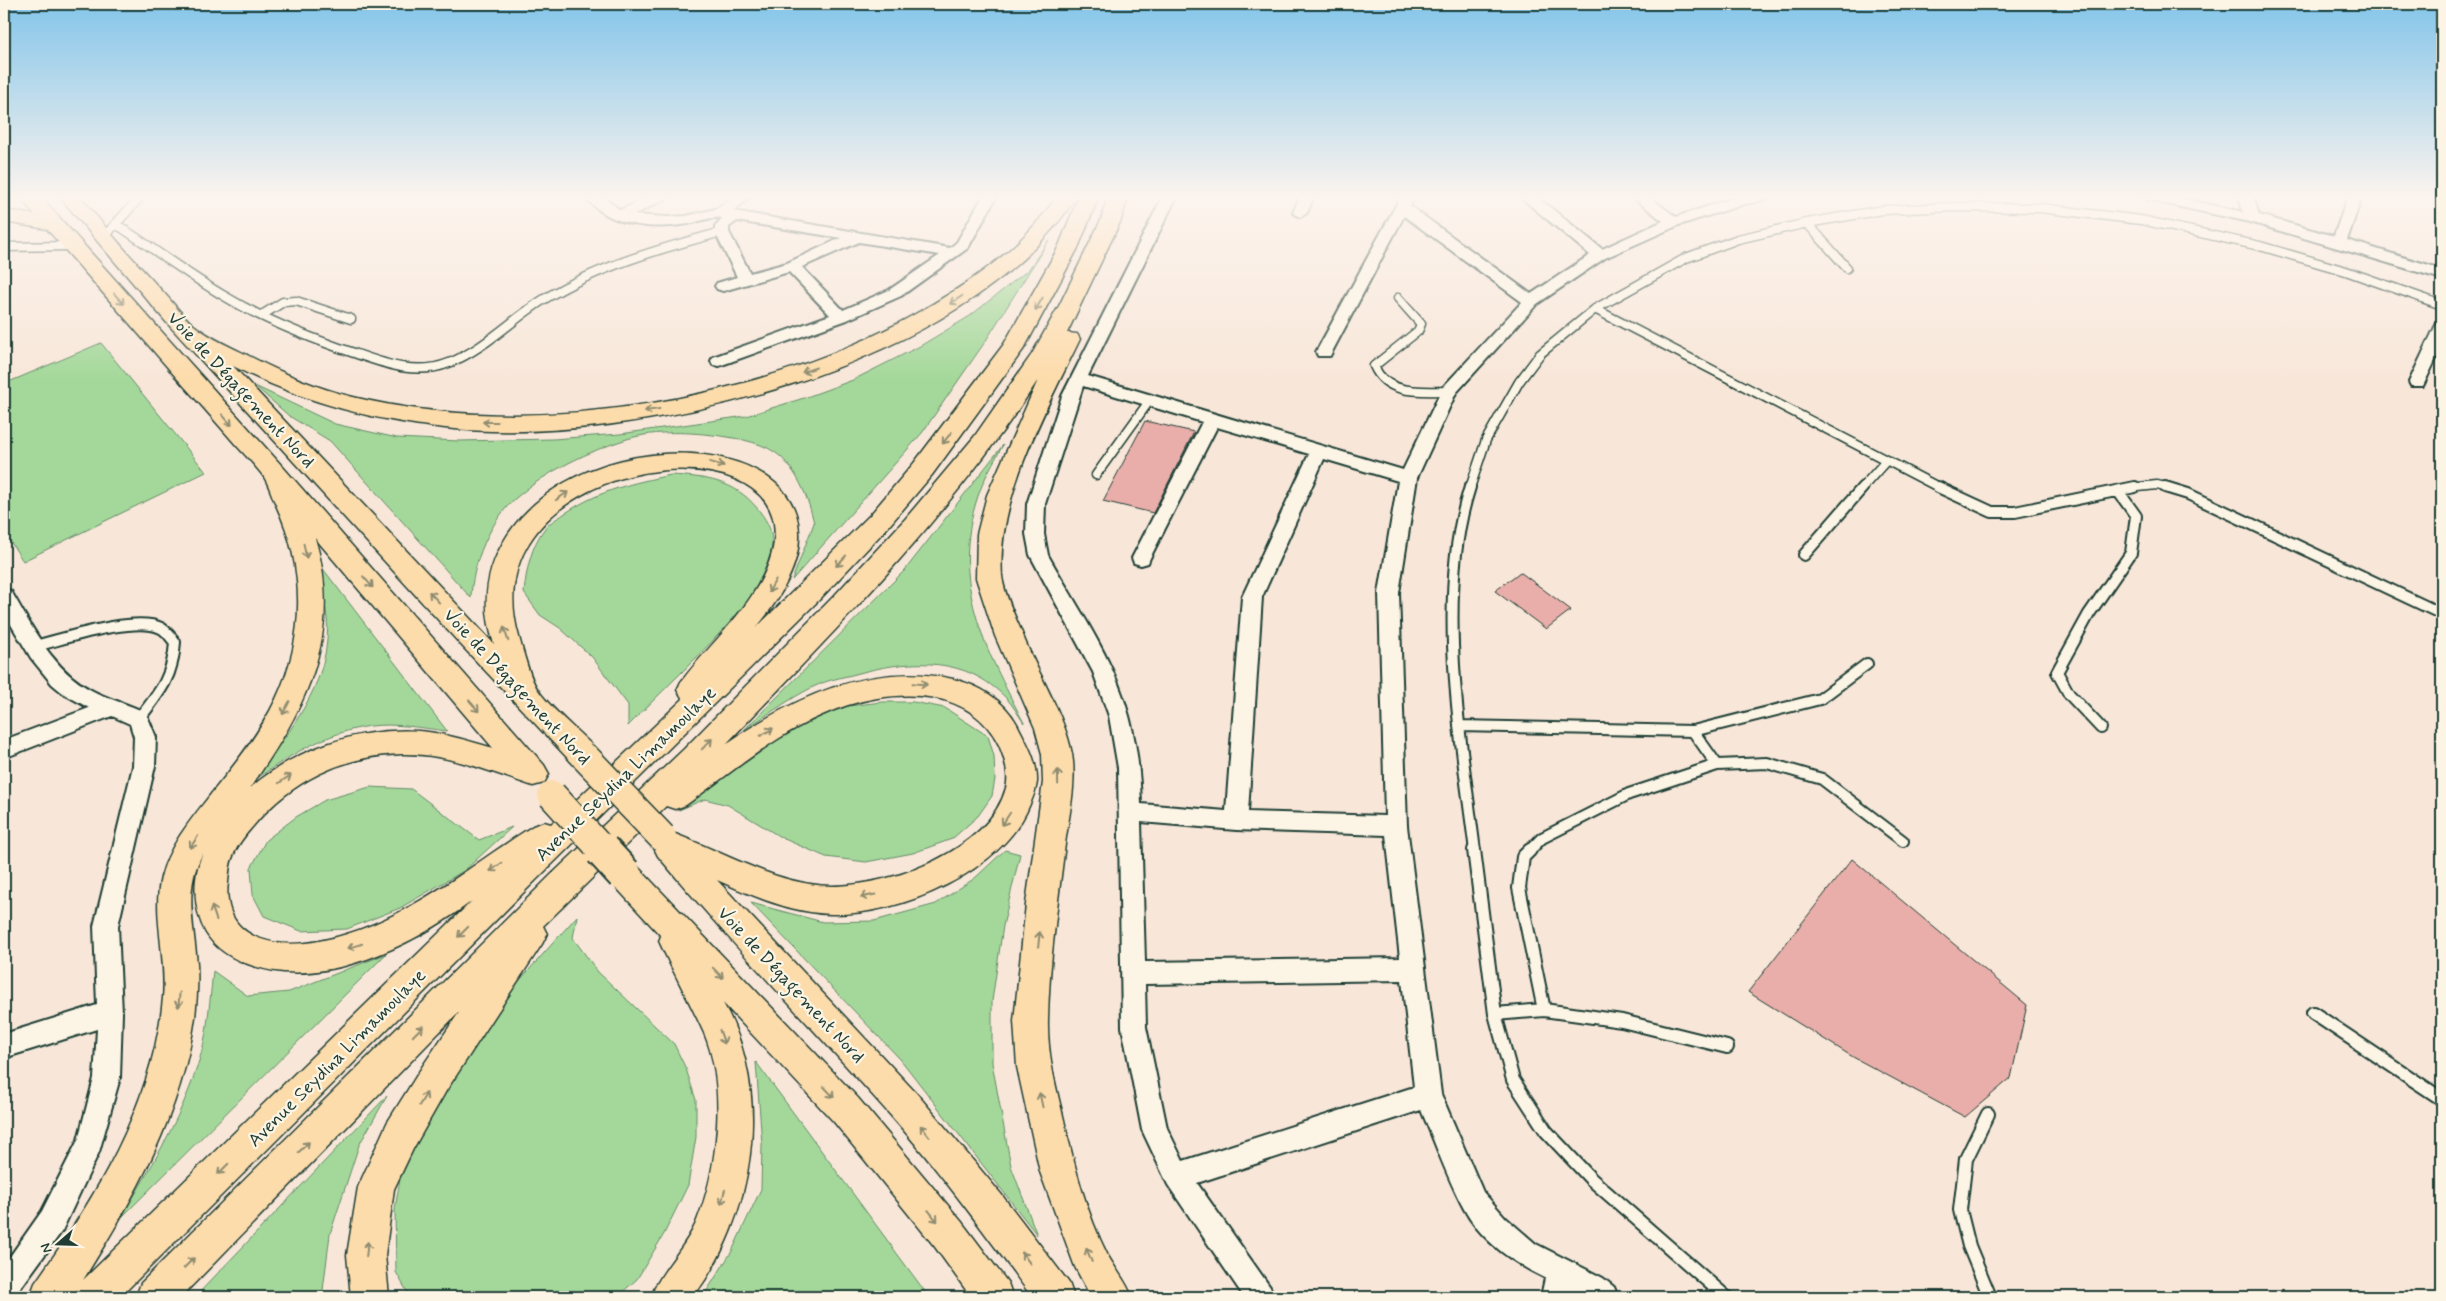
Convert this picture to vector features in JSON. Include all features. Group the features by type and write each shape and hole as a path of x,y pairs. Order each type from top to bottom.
{"highway":[{"name":"Voie de Dégagement Nord","path":"82,257 274,473 543,785 662,915 846,1110 948,1234 994,1297"},
{"name":"Voie de Dégagement Nord","path":"130,257 190,332 526,697 664,841 726,914 906,1107 988,1207 1055,1297"},
{"path":"190,332 256,371 285,384 326,398 393,413 426,418 476,421 538,421 606,416 669,407 736,392 811,370 873,345 915,325 990,278 1015,257"},
{"name":"Avenue Seydina Limamoulaye","path":"93,1297 595,801 812,591 878,521 923,469 1014,347 1063,257"},
{"name":"Avenue Seydina Limamoulaye","path":"155,1297 563,884 626,828 826,623 938,497 993,427 1043,355 1091,257"},
{"path":"1098,257 1075,326 1031,418 999,495 991,527 988,557 989,578 996,600 1049,728 1057,754 1058,782 1042,904 1031,1021 1034,1068 1056,1164 1070,1207 1094,1267 1113,1297"},
{"path":"526,697 500,618 498,591 501,575 514,543 524,529 548,506 568,492 610,472 630,466 681,459 705,460 723,465 740,471 770,490 780,506 786,524 788,543 782,566 772,587 756,610 709,665 660,738"},
{"path":"49,1297 70,1268 114,1191 145,1131 166,1074 177,1027 180,986 180,958 175,905 177,876 190,846 254,761 274,729 294,693 309,653 312,598 303,539 274,473"},
{"path":"626,828 751,742 789,719 824,702 884,686 916,683 945,688 976,700 995,714 1011,736 1020,763 1021,788 1010,814 994,837 968,858 938,874 902,888 864,898 831,900 792,894 664,841"},
{"path":"543,785 458,750 420,743 384,743 349,750 319,761 287,777 260,798 230,833 218,854 210,895 212,912 221,929 239,946 263,956 297,960 328,954 406,927 595,801"},
{"path":"370,1297 366,1255 376,1187 400,1136 434,1079 563,884"},
{"path":"662,915 722,1034 734,1091 735,1120 730,1168 718,1214 698,1258 670,1297"}],"street":[{"path":"734,257 746,280"},
{"path":"723,286 792,266 813,257"},
{"path":"719,361 841,317 895,293 949,257"},
{"path":"1139,257 1078,379 1067,406 1036,504 1035,534 1039,555 1104,671 1119,716 1129,768 1134,1027 1155,1130 1177,1176 1260,1297"},
{"path":"1324,352 1375,257"},
{"path":"1474,257 1531,301"},
{"path":"1597,257 1531,301 1449,391 1408,478 1389,593 1396,826 1428,1095 1474,1202 1496,1228 1558,1284 1593,1288 1604,1297"},
{"path":"2386,257 2442,274"},
{"path":"792,266 841,317"},
{"path":"2417,382 2442,329"},
{"path":"1078,379 1408,478"},
{"path":"1141,558 1212,419"},
{"path":"1236,822 1252,598 1319,451"},
{"path":"4,596 35,646 58,677 84,696 110,708 129,713 139,719 145,737 144,766 106,926 110,1013 107,1078 90,1143 52,1221 4,1288"},
{"path":"4,749 110,708"},
{"path":"1129,812 1236,822 1396,826"},
{"path":"1132,974 1414,969"},
{"path":"4,1046 110,1013"},
{"path":"1177,1176 1428,1095"}],"lane":[{"path":"156,257 282,326 344,350 407,370 434,368 460,358 494,338 527,310 565,289 642,257"},
{"path":"1690,257 1595,309 1540,354 1519,382 1486,440 1462,513 1455,560 1453,619 1459,726 1495,1014 1513,1080 1546,1131 1591,1179 1726,1297"},
{"path":"1837,257 1847,268"},
{"path":"2297,257 2346,271 2442,305"},
{"path":"1398,298 1421,324 1418,331 1374,366 1376,376 1388,386 1398,389 1449,391"},
{"path":"262,315 283,302 296,301 351,320"},
{"path":"1595,309 1966,502 1992,512 2015,512 2157,485 2188,494 2442,614"},
{"path":"1096,475 1150,400"},
{"path":"1804,555 1886,461"},
{"path":"2101,728 2069,694 2057,672 2090,614 2131,553 2136,516 2118,491"},
{"path":"35,646 122,626 141,625 162,628 175,642 175,659 170,677 139,719"},
{"path":"1459,726 1694,731 1820,698 1867,664"},
{"path":"1694,731 1717,765"},
{"path":"1544,1010 1519,888 1523,857 1542,838 1629,794 1717,765 1767,762 1822,779 1902,841"},
{"path":"1495,1014 1544,1010 1622,1021 1727,1047"},
{"path":"2313,1013 2442,1099"},
{"path":"1988,1114 1966,1159 1960,1210 1969,1246 1990,1297"}],"green space":[{"path":"1039,257 985,342 922,433 792,580 814,523 802,488 788,464 768,448 745,440 698,434 662,433 638,436 598,449 555,470 517,497 499,518 484,543 475,571 471,598 330,441 289,416 255,386 335,424 397,438 459,441 553,439 620,434 746,416 853,380 920,346 970,316 1028,270"},
{"path":"101,343 206,472 23,561 4,532 4,384"},
{"path":"1003,445 980,489 970,527 967,557 970,586 976,614 985,641 996,668 1024,723 1006,698 974,675 957,668 920,664 882,668 822,683 793,698 744,730 905,570"},
{"path":"671,475 707,479 739,491 757,508 765,519 771,532 771,550 765,569 743,607 725,628 628,726 628,705 592,657 560,628 540,615 524,593 526,576 536,543 545,528 553,521 592,498 630,484"},
{"path":"314,557 447,731 389,725 354,729 307,747 251,783 288,734 299,716 318,679 324,660 328,629 324,598"},
{"path":"882,702 913,702 945,708 988,736 994,756 995,779 992,796 978,816 952,839 913,853 866,862 826,857 782,838 728,805 705,799 679,810 799,722 848,706"},
{"path":"370,787 411,789 479,840 512,827 465,870 400,908 347,929 301,931 264,916 253,895 251,868 266,840 296,817 325,800"},
{"path":"1005,850 1020,854 1003,926 992,1001 992,1063 1011,1166 1037,1235 901,1060 751,903 823,922 874,921 936,904 975,878"},
{"path":"577,916 573,938 598,972 674,1044 686,1069 696,1100 696,1137 688,1185 664,1234 637,1279 617,1297 410,1297 396,1272 395,1209 406,1143 512,989"},
{"path":"386,954 121,1218 147,1175 171,1129 192,1081 206,1032 213,971 248,996 289,992"},
{"path":"756,1062 929,1297 703,1297 732,1251 761,1189 762,1144"},
{"path":"387,1096 359,1145 330,1234 323,1290 325,1297 195,1297"}],"building":[{"path":"1145,421 1194,432 1153,513 1103,501"},
{"path":"1520,572 1571,610 1546,629 1495,591"},
{"path":"1852,859 2027,1005 2011,1078 1965,1117 1853,1057 1748,992"}]}
